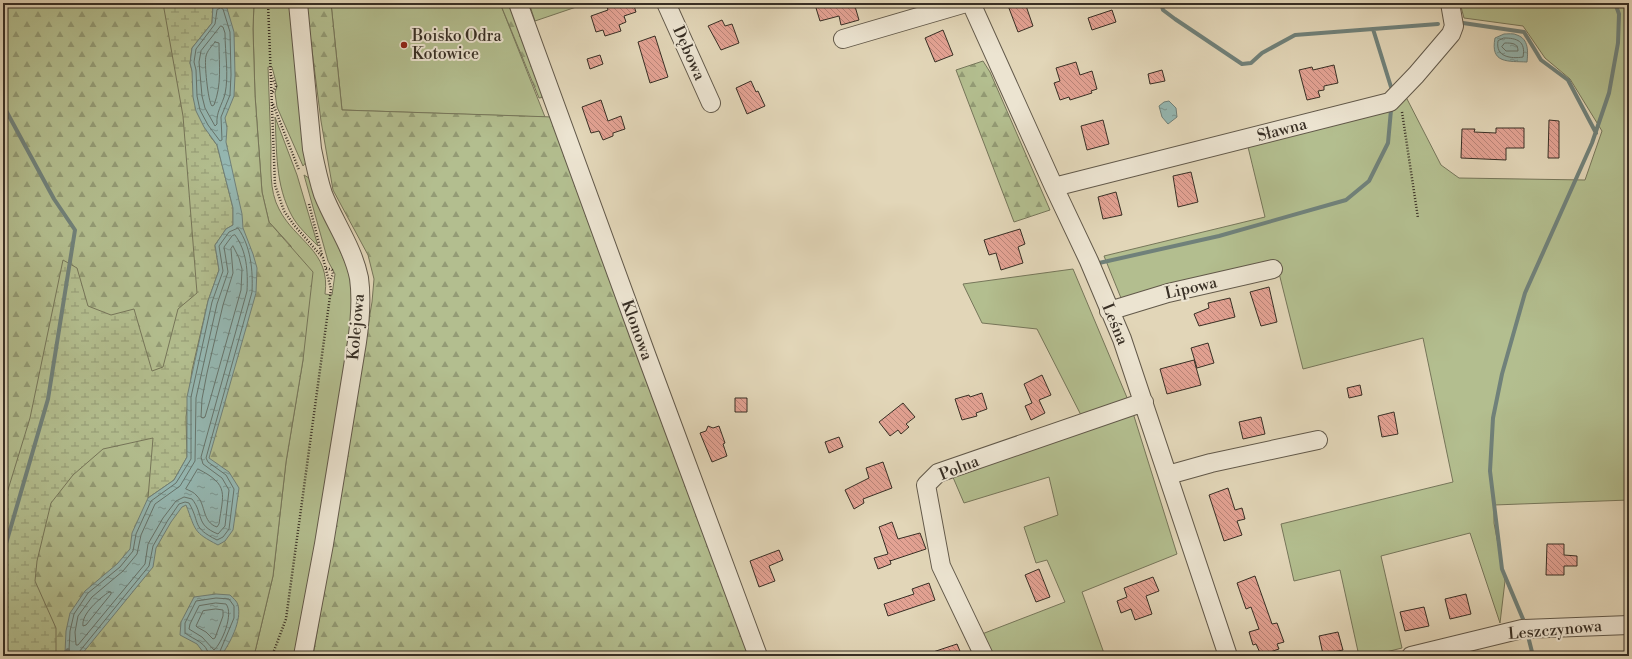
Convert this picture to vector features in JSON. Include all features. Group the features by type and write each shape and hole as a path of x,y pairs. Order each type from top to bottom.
{"street":[{"name":"Kolejowa","path":"298,3 312,149 316,169 324,194 351,255 358,276 360,288 360,320 357,342 324,544 303,656"},
{"name":"Klonowa","path":"518,3 758,656"},
{"name":"Dębowa","path":"666,3 711,103"},
{"path":"843,39 966,3"},
{"name":"Leśna","path":"971,3 1089,261 1122,339 1228,656"},
{"name":"Sławna","path":"1054,187 1390,102 1416,75 1451,34 1454,26 1450,3"},
{"name":"Lipowa","path":"1109,311 1168,293 1274,269"},
{"name":"Polna","path":"984,656 941,566 926,485 938,474 1144,402"},
{"path":"1168,475 1211,463 1318,440"},
{"name":"Leszczynowa","path":"1411,656 1522,629 1629,624"}],"path":[{"path":"268,3 276,185 284,211 294,226 323,258"},
{"path":"1396,96 1400,101 1418,218"},
{"path":"272,102 301,173"},
{"path":"272,656 286,619 331,289 307,197"},
{"path":"326,268 332,270 333,274 329,282"}],"green space":[{"path":"3,3 254,3 253,29 255,95 262,192 269,222 313,272 303,360 286,462 273,576 254,656 3,656"},
{"path":"163,3 227,3 226,5 213,5 212,23 192,48 190,63 210,136 217,145 233,208 233,225 226,229 215,245 219,270 208,301 192,370 186,417 187,457 174,480 148,498 153,438 103,449 73,475 51,503 37,561 35,581 56,628 56,656 3,656 3,506 30,418 63,260 77,268 88,306 111,315 134,309 152,371 163,367 178,309 197,293 183,116"},
{"path":"254,3 290,3 307,161 303,166 277,107 275,93 277,86 272,67 268,67 271,178 276,202 286,220 317,257 323,267 325,294 332,295 335,274 328,261 304,175 309,178 350,274 354,311 307,593 294,656 254,656 273,576 286,462 303,360 291,246 269,222 262,192 255,95 253,29"},
{"path":"306,3 331,3 342,110 553,117 753,656 313,656 372,302 374,279 368,255 333,190 321,121"},
{"path":"331,3 500,3 545,117 342,110"},
{"path":"500,3 514,3 550,96 539,98"},
{"path":"529,3 588,3 535,21"},
{"path":"1460,3 1629,3 1629,500 1494,505 1494,523 1505,581 1500,623 1470,533 1381,556 1402,648 1370,656 1359,656 1340,570 1294,581 1281,524 1453,482 1423,338 1303,369 1277,265 1121,298 1104,256 1265,217 1248,147 1367,117 1406,97 1441,165 1459,178 1585,180 1602,131 1570,79 1545,58 1523,26 1464,18"},
{"path":"983,61 990,72 1050,210 1014,222 956,70"},
{"path":"275,117 297,175 318,246 294,220 282,192 278,168"},
{"path":"1073,269 1128,400 1083,419 1037,329 982,323 963,284"},
{"path":"1133,413 1177,554 1082,592 1105,656 993,656 982,634 1065,602 1047,560 1036,563 1024,527 1058,515 1049,477 964,503 952,475"}],"water":[{"path":"213,5 226,5 234,32 234,96 225,118 227,128 226,142 242,214 243,228 257,268 256,293 209,458 229,472 239,488 233,530 225,541 218,545 204,537 196,530 186,505 182,507 171,522 156,548 153,567 82,654 70,656 65,653 66,631 70,613 85,591 117,564 130,549 132,533 148,498 174,480 187,457 187,397 208,301 219,270 215,245 226,229 233,225 233,208 217,145 204,127 196,111 193,97 192,71 190,63 192,48 212,23"},
{"path":"1504,34 1516,34 1524,40 1527,46 1527,62 1507,61 1498,57 1495,53 1495,38"},
{"path":"1169,101 1176,108 1177,117 1168,124 1162,117 1159,106 1164,102"},
{"path":"216,594 230,595 237,602 239,611 237,625 221,656 206,656 197,644 180,635 181,622 194,597"}],"building":[{"path":"619,3 633,3 636,12 624,16 626,22 619,25 621,31 605,36 603,30 596,32 591,16 608,10 607,7"},
{"path":"820,3 854,3 859,20 841,25 839,16 820,21 816,8 821,6"},
{"path":"1007,3 1025,3 1033,26 1018,32"},
{"path":"1112,10 1116,22 1092,30 1088,18"},
{"path":"722,20 725,26 732,24 739,43 721,50 708,26"},
{"path":"943,30 953,55 935,62 925,38"},
{"path":"655,36 668,77 650,83 638,42"},
{"path":"600,55 603,64 590,69 587,59"},
{"path":"1076,62 1080,75 1092,71 1097,89 1091,91 1092,93 1070,100 1069,97 1060,100 1054,83 1060,81 1056,68"},
{"path":"1334,65 1338,83 1324,86 1324,90 1318,91 1320,97 1307,100 1299,70 1312,67 1313,70"},
{"path":"1162,70 1165,81 1150,84 1148,74"},
{"path":"751,81 756,92 758,91 765,106 747,114 736,88"},
{"path":"601,100 608,121 621,116 625,129 613,133 613,136 603,140 599,131 591,133 582,107"},
{"path":"1103,120 1109,144 1087,150 1081,126"},
{"path":"1549,120 1559,121 1559,158 1548,158"},
{"path":"1496,128 1524,128 1524,148 1506,148 1506,160 1461,158 1462,129 1475,129 1474,132 1496,133"},
{"path":"1191,172 1198,202 1178,207 1173,176"},
{"path":"1116,192 1122,215 1103,219 1098,197"},
{"path":"1020,229 1025,244 1018,247 1023,263 1001,270 996,253 989,255 984,240"},
{"path":"1269,287 1277,322 1261,326 1250,292"},
{"path":"1230,298 1235,317 1199,326 1194,314 1209,308 1208,303"},
{"path":"1208,343 1214,363 1197,368 1191,348"},
{"path":"1194,360 1201,385 1167,394 1160,369"},
{"path":"1042,375 1051,395 1039,400 1045,413 1031,420 1025,406 1032,403 1024,384"},
{"path":"1360,385 1362,395 1349,398 1347,388"},
{"path":"982,393 987,409 976,413 977,416 962,420 955,399 969,395 970,397"},
{"path":"735,398 747,398 747,412 735,412"},
{"path":"903,403 915,417 906,424 909,427 901,434 898,430 890,436 879,422"},
{"path":"1394,412 1398,434 1382,437 1378,416"},
{"path":"1261,417 1265,434 1243,439 1239,422"},
{"path":"708,426 713,428 719,426 725,443 723,444 727,456 712,462 700,433 706,431"},
{"path":"839,437 843,447 829,453 825,442"},
{"path":"883,462 892,488 863,499 864,503 854,509 845,490 869,478 866,468"},
{"path":"1228,488 1235,510 1242,508 1245,519 1237,521 1242,535 1224,541 1209,495"},
{"path":"892,522 898,539 920,533 926,549 890,561 891,564 878,569 874,558 888,554 879,527"},
{"path":"1547,544 1564,544 1564,555 1577,556 1577,566 1564,566 1564,575 1546,575"},
{"path":"779,550 783,560 769,566 775,581 759,587 750,561"},
{"path":"1039,569 1050,597 1036,602 1025,575"},
{"path":"1255,576 1272,624 1277,623 1284,642 1277,644 1279,649 1261,655 1256,644 1253,645 1249,632 1259,629 1251,607 1246,609 1237,583"},
{"path":"1153,577 1159,591 1146,596 1152,614 1135,620 1131,609 1121,613 1117,601 1127,597 1124,588"},
{"path":"929,583 935,600 888,616 884,604 914,594 912,589"},
{"path":"1466,594 1471,614 1450,619 1445,599"},
{"path":"1424,607 1429,626 1405,631 1400,612"},
{"path":"1338,632 1343,650 1323,654 1319,636"},
{"path":"957,644 962,656 927,656 927,654"}],"waterway":[{"path":"1161,3 1163,10 1242,64 1251,63 1262,53 1295,35 1373,29 1391,87"},
{"path":"1523,619 1502,569 1490,471 1493,418 1502,374 1525,293 1592,143 1609,93 1618,43 1619,14 1615,3"},
{"path":"1463,23 1524,32 1541,60 1568,80 1596,133"},
{"path":"1373,29 1438,24"},
{"path":"3,105 54,199 75,230 48,399 3,554"},
{"path":"1099,263 1219,236 1346,200 1369,181 1388,143 1391,110"},
{"path":"1529,640 1533,656"},
{"path":"57,656 68,650"}],"place":[{"name":"Boisko Odra Kotowice","path":"404,45"}]}
